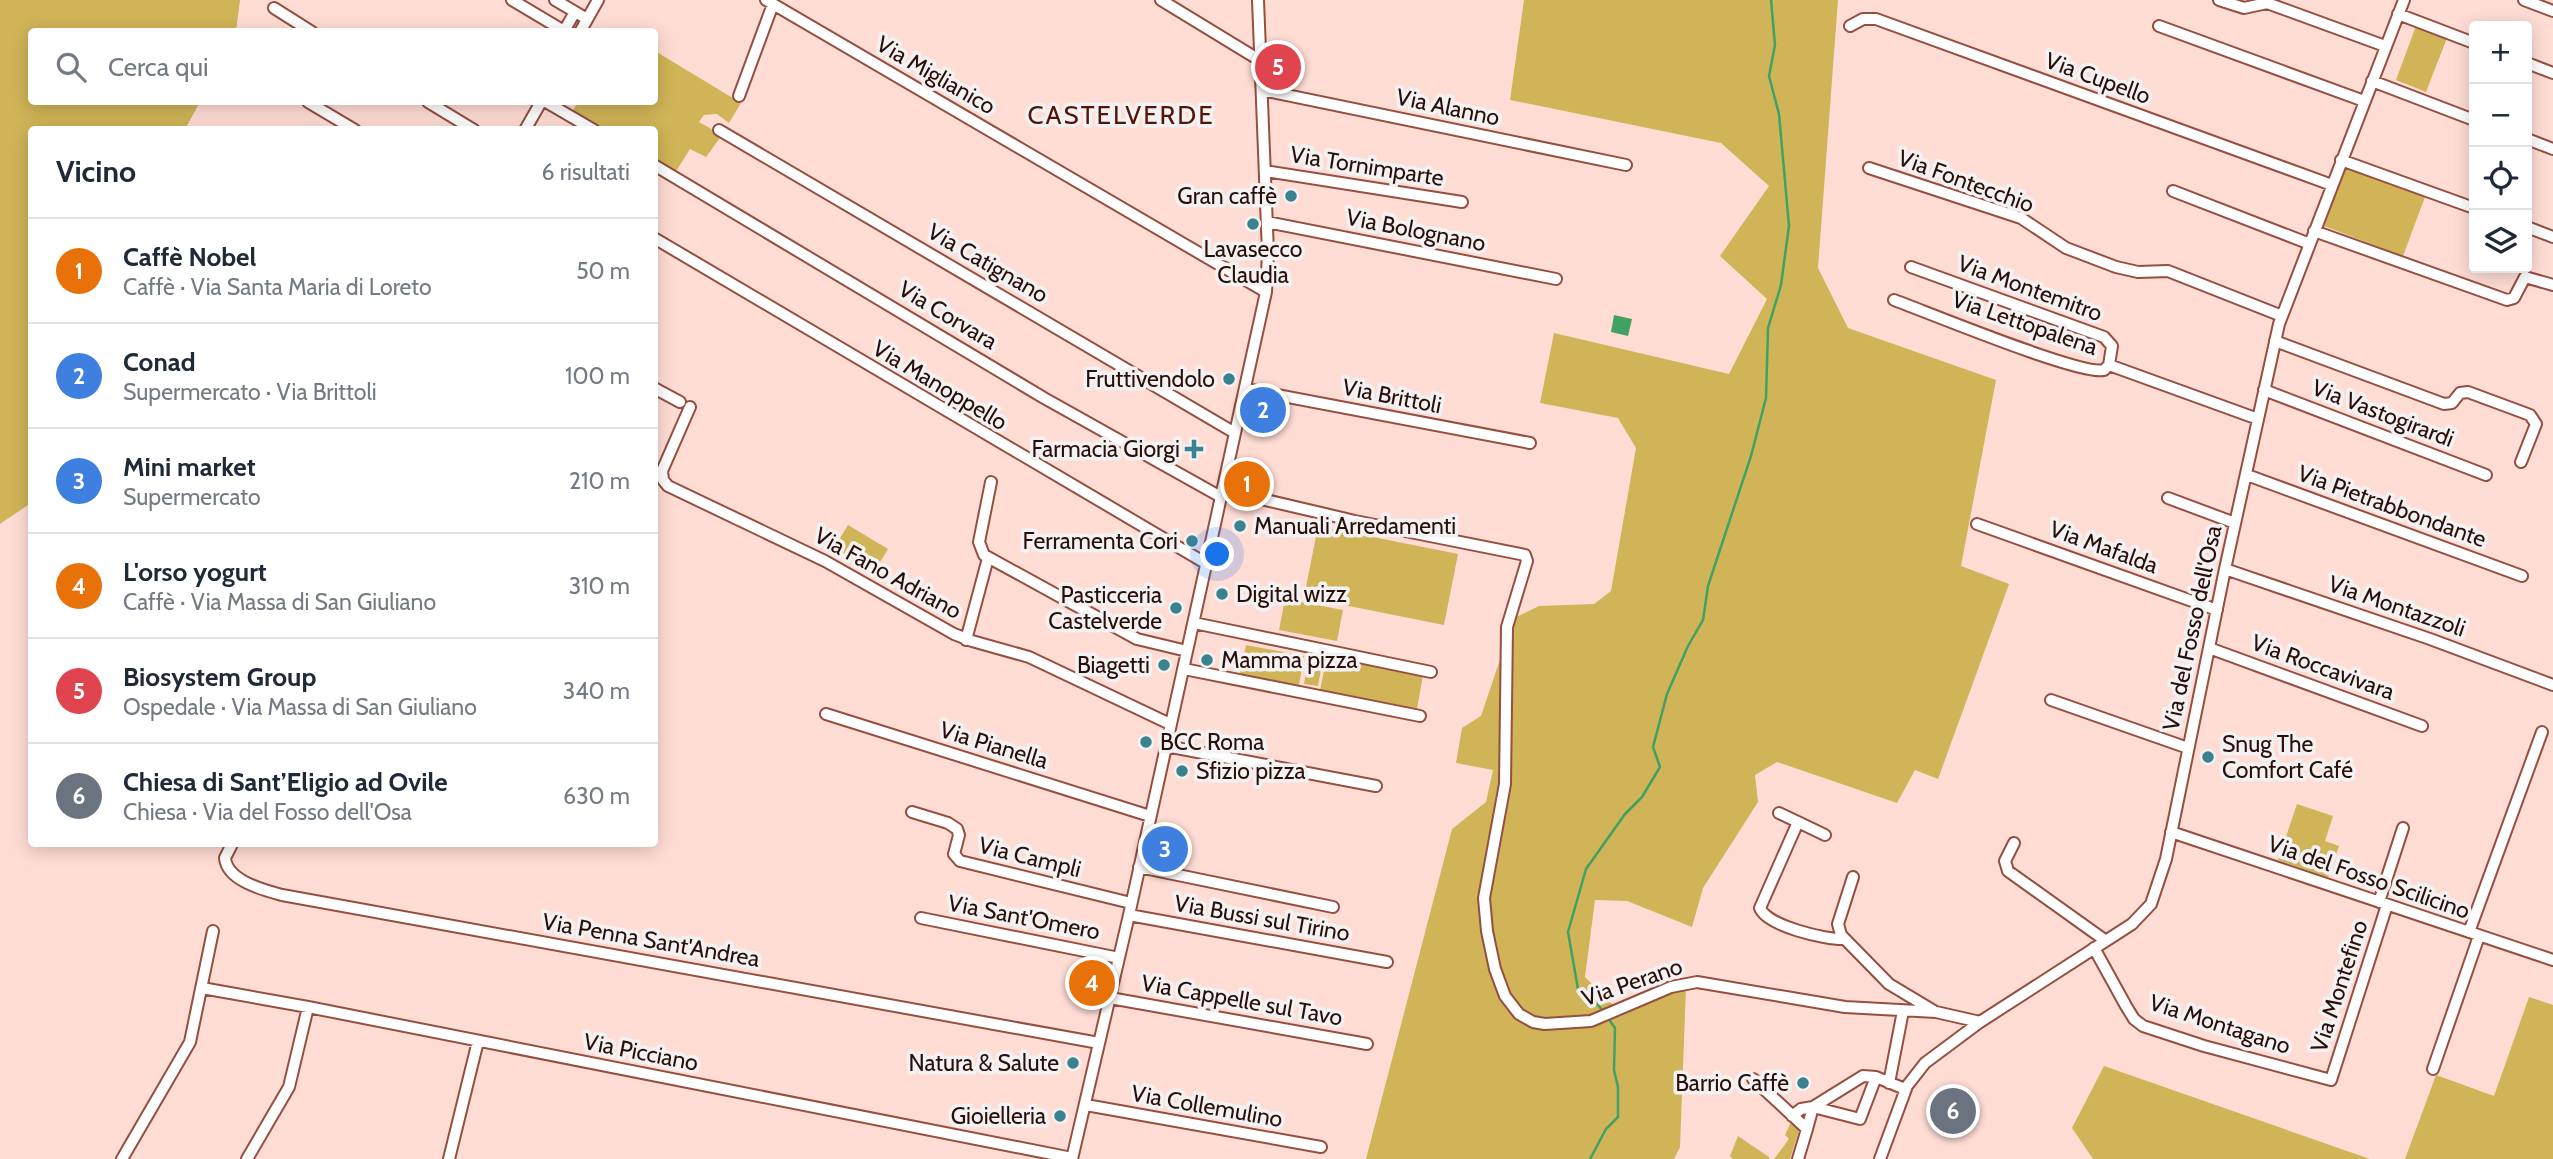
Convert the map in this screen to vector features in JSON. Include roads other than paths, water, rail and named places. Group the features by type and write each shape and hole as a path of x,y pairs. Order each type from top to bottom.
{"street":[{"path":"512,0 559,28"},
{"path":"555,0 587,19"},
{"path":"582,28 598,0"},
{"path":"1161,0 1261,61"},
{"path":"2220,0 2246,8 2267,3 2385,47"},
{"name":"Via del Fosso dell'Osa","path":"1880,1159 1905,1089 1913,1075 1929,1058 2137,920 2151,904 2164,868 2275,341 2314,231 2404,0"},
{"path":"2524,0 2553,11"},
{"path":"1072,1158 1184,668 1266,292 1267,222 1257,1"},
{"path":"739,96 769,2"},
{"name":"Via Miglianico","path":"769,2 1266,292"},
{"path":"274,8 306,28"},
{"path":"566,28 575,12"},
{"path":"2398,14 2469,41"},
{"name":"Via Cupello","path":"1850,26 1863,19 1873,18 2332,185"},
{"path":"2159,26 2364,101"},
{"path":"2532,65 2553,73"},
{"path":"2372,81 2469,118"},
{"name":"Via Alanno","path":"1262,90 1626,165"},
{"path":"313,105 348,126"},
{"path":"433,105 467,126"},
{"path":"527,126 539,105"},
{"path":"552,105 587,126"},
{"name":"Via Catignano","path":"719,130 1236,433"},
{"path":"2532,141 2553,149"},
{"path":"2341,160 2469,206"},
{"name":"Via Corvara","path":"658,167 1044,398 1222,494 1478,547 1523,553"},
{"name":"Via Fontecchio","path":"1869,168 2021,218 2066,248 2116,267 2138,272 2168,271 2282,316"},
{"name":"Via Tornimparte","path":"1265,171 1462,202"},
{"path":"2172,191 2310,244"},
{"name":"Via Bolognano","path":"1267,222 1556,279"},
{"path":"2532,229 2553,237"},
{"path":"2314,231 2507,300 2514,298 2525,277 2553,285"},
{"name":"Via Manoppello","path":"658,240 1207,565"},
{"name":"Via Montemitro","path":"1911,267 2104,337 2113,350 2109,365"},
{"name":"Via Lettopalena","path":"1894,300 2075,366 2098,372 2109,365 2258,419"},
{"path":"2275,341 2444,404 2452,403 2460,393 2468,392 2530,415 2536,424 2521,462"},
{"name":"Via Fano Adriano","path":"658,390 685,404 662,471 663,480 668,486 834,566 966,639 1033,658 1170,724"},
{"name":"Via Brittoli","path":"1246,390 1530,443"},
{"name":"Via Vastogirardi","path":"2264,390 2487,475"},
{"name":"Via Pietrabbondante","path":"2247,475 2522,576"},
{"path":"991,482 979,542 981,551 988,558 1137,639 1187,652"},
{"path":"2168,498 2235,523"},
{"name":"Via Mafalda","path":"1977,524 2217,610"},
{"name":"Via Perano","path":"1523,553 1527,561 1506,631 1505,779 1485,891 1488,939 1493,964 1504,993 1513,1007 1524,1018 1536,1023 1591,1021 1671,987 1693,982 1845,1007 1936,1012 1980,1022"},
{"path":"966,639 988,558"},
{"name":"Via Montazzoli","path":"2225,569 2430,639 2553,685"},
{"path":"1194,623 1431,672"},
{"name":"Via Roccavivara","path":"2209,648 2422,726"},
{"path":"1184,668 1420,716"},
{"path":"2051,699 2188,748"},
{"name":"Via Pianella","path":"826,714 1150,816"},
{"path":"2433,1069 2474,934 2542,732"},
{"path":"1166,746 1376,786"},
{"name":"Via Campli","path":"912,813 955,827 959,833 954,854 960,861 1130,909"},
{"path":"1779,813 1825,835"},
{"path":"1798,822 1761,904 1761,911 1773,921 1827,938 1844,939"},
{"name":"Via Montefino","path":"2331,1080 2403,828"},
{"name":"Via del Fosso Scilicino","path":"2171,832 2553,960"},
{"path":"2014,842 2005,861 2008,870 2106,941"},
{"name":"Via Penna Sant'Andrea","path":"231,847 225,861 230,871 256,887 282,895 1099,1043"},
{"path":"1139,867 1334,907"},
{"path":"1853,877 1838,924 1844,939 1884,980 1936,1012"},
{"name":"Via Bussi sul Tirino","path":"1130,909 1387,962"},
{"name":"Via Sant'Omero","path":"921,918 1119,958"},
{"path":"122,1159 188,1046 213,931"},
{"name":"Via Montagano","path":"2094,948 2134,1019 2143,1026 2204,1046 2331,1080"},
{"name":"Via Picciano","path":"202,988 1072,1158"},
{"name":"Via Cappelle sul Tavo","path":"1110,998 1367,1044"},
{"path":"247,1159 287,1092 308,1007"},
{"path":"1889,1083 1903,1011"},
{"path":"449,1159 478,1041"},
{"path":"1792,1116 1801,1109 1813,1107 1856,1079 1866,1076 1876,1077 1905,1089"},
{"path":"1813,1107 1860,1119 1876,1077"},
{"path":"1753,1079 1807,1129"},
{"name":"Via Collemulino","path":"1086,1105 1321,1147"},
{"path":"1798,1159 1813,1107"}],"waterway":[{"path":"1604,1012 1578,989 1568,932 1586,869 1625,814 1642,797 1660,767 1653,747 1667,694 1688,646 1703,620 1708,586 1751,456 1766,398 1768,328 1781,285 1789,226 1779,114 1769,76 1775,45 1771,0"},
{"path":"1590,1159 1606,1129 1618,1117 1618,1087 1614,1070 1615,1028 1608,1018"}],"place":[{"name":"Biosystem Group","path":"1278,67"},
{"name":"Gran caffè","path":"1291,196"},
{"name":"Lavasecco Claudia","path":"1253,224"},
{"name":"Fruttivendolo","path":"1229,379"},
{"name":"Conad","path":"1263,410"},
{"name":"Farmacia Giorgi","path":"1194,449"},
{"name":"Caffè Nobel","path":"1247,484"},
{"name":"Manuali Arredamenti","path":"1240,526"},
{"name":"Ferramenta Cori","path":"1192,541"},
{"name":"Digital wizz","path":"1222,594"},
{"name":"Pasticceria Castelverde","path":"1176,608"},
{"name":"Mamma pizza","path":"1207,660"},
{"name":"Biagetti","path":"1164,665"},
{"name":"BCC Roma","path":"1146,742"},
{"name":"Snug The Comfort Café","path":"2208,757"},
{"name":"Sfizio pizza","path":"1182,771"},
{"name":"Mini market","path":"1165,849"},
{"name":"L'orso yogurt","path":"1092,983"},
{"name":"Natura & Salute","path":"1073,1063"},
{"name":"Barrio Caffè","path":"1803,1083"},
{"name":"Chiesa di Sant’Eligio ad Ovile","path":"1953,1111"},
{"name":"Gioielleria","path":"1060,1116"}],"district":[{"name":"CASTELVERDE","path":"1121,115"}]}
